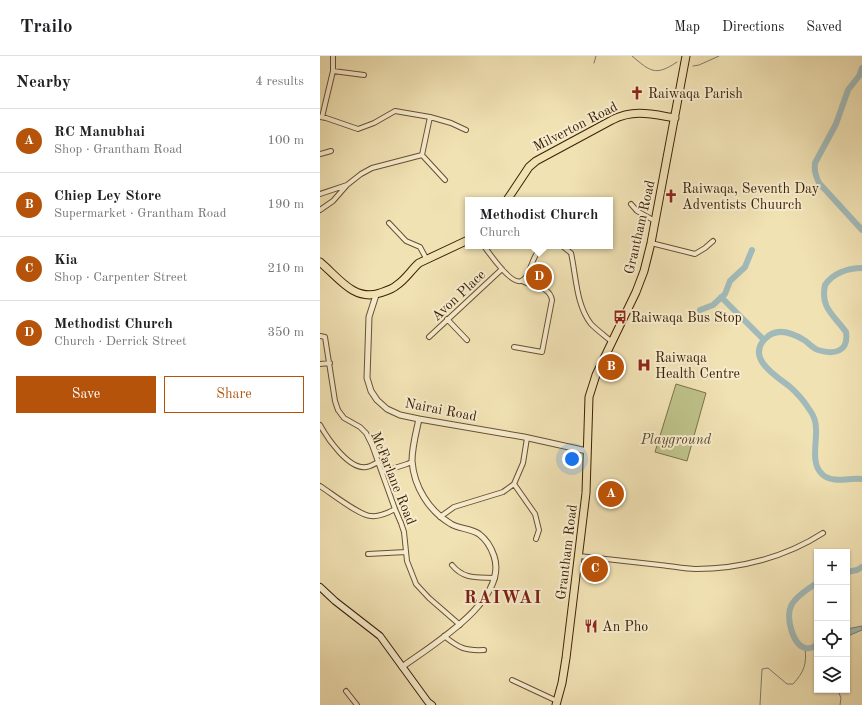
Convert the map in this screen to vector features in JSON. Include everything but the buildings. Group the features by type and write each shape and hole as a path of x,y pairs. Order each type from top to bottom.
{"main road":[{"name":"Grantham Road","path":"557,703 562,683 586,493 588,406 591,389 596,375 636,292 644,271 651,243 686,56"},
{"name":"Milverton Road","path":"509,197 529,167 536,160 622,115 647,113 674,118"},
{"path":"320,262 343,284 356,292 366,296 376,295 397,286 413,268 465,241"},
{"path":"320,587 335,601 380,636 428,702 432,705"}],"street":[{"path":"333,56 333,71 321,117 358,129 374,123 395,111 430,117 451,123 466,130"},
{"path":"333,71 364,75"},
{"path":"422,155 430,117"},
{"path":"320,154 331,151"},
{"path":"422,155 445,180"},
{"path":"320,210 334,201 347,185 372,168 422,155"},
{"path":"320,194 347,185"},
{"path":"631,204 637,211 655,221"},
{"path":"389,223 406,241 420,247 427,260"},
{"path":"651,243 695,254 713,241"},
{"path":"486,249 513,280 518,282 522,281 545,289 551,295 552,300 542,352 514,347"},
{"path":"522,281 526,277 537,253 542,249"},
{"path":"566,249 571,253 578,292 586,315 591,324 612,342"},
{"name":"Avon Place","path":"428,337 502,269"},
{"name":"Nairai Road","path":"376,295 369,317 367,378 371,391 377,400 387,409 400,415 418,419 527,438 587,451"},
{"path":"447,319 467,340"},
{"name":"McFarlane Road","path":"320,336 325,337 338,410 344,418 360,427 366,433 404,532 407,561 416,584 429,598 460,625"},
{"path":"320,364 330,363"},
{"path":"402,667 460,625 479,606 491,587 496,563 491,547 486,540 470,529 453,525 440,517 427,504 422,495 412,462 418,419"},
{"path":"320,425 331,442 346,459 353,464 360,467 366,467 378,462"},
{"path":"440,517 454,507 503,492 514,484 523,463 527,438"},
{"path":"382,472 412,462"},
{"path":"514,484 535,514 539,530 536,539"},
{"path":"320,486 366,516 383,515 395,509"},
{"path":"579,556 694,569 728,567 750,563 788,551 805,544 823,533"},
{"path":"368,554 406,552"},
{"path":"452,565 458,572 468,576 494,578"},
{"path":"444,636 461,648 471,651 484,650"},
{"path":"512,680 557,703"},
{"path":"346,691 357,705"}],"green space":[{"name":"Playground","path":"676,384 706,393 687,461 655,452"}],"water":[{"path":"862,626 862,630 850,635 850,628"}],"waterway":[{"path":"594,63 596,56"},
{"path":"632,56 648,68 658,71 663,70 677,62"},
{"path":"693,66 699,65 719,56"},
{"path":"862,68 859,76 848,90 836,124 815,163 819,183 862,230"},
{"path":"700,310 713,305 725,294 730,281 745,267 752,250"},
{"path":"862,268 841,272 832,277 825,285 824,300 826,305 846,332 846,339 843,348 835,352 824,351 812,347 804,340 794,335 779,332 769,335 765,339 760,346 759,353 765,366 789,386 812,413 816,426 815,460 823,475 827,478 837,480 862,479"},
{"path":"721,297 764,340"},
{"path":"850,571 862,567"},
{"path":"814,585 796,599 791,606 789,617 791,630 800,645 805,648 814,646"},
{"path":"760,705 762,669 768,668 787,684 793,684 800,676 804,668 806,659 805,648"},
{"path":"839,693 841,698 840,705"}],"place":[{"name":"Raiwaqa Parish","path":"637,93"},
{"name":"Raiwaqa, Seventh Day Adventists Chuurch","path":"671,196"},
{"name":"Methodist Church","path":"539,277"},
{"name":"Raiwaqa Bus Stop","path":"620,317"},
{"name":"Raiwaqa Health Centre","path":"644,365"},
{"name":"Chiep Ley Store","path":"611,367"},
{"name":"RC Manubhai","path":"611,494"},
{"name":"Kia","path":"595,569"},
{"name":"An Pho","path":"591,626"}],"district":[{"name":"RAIWAI","path":"503,597"}]}
